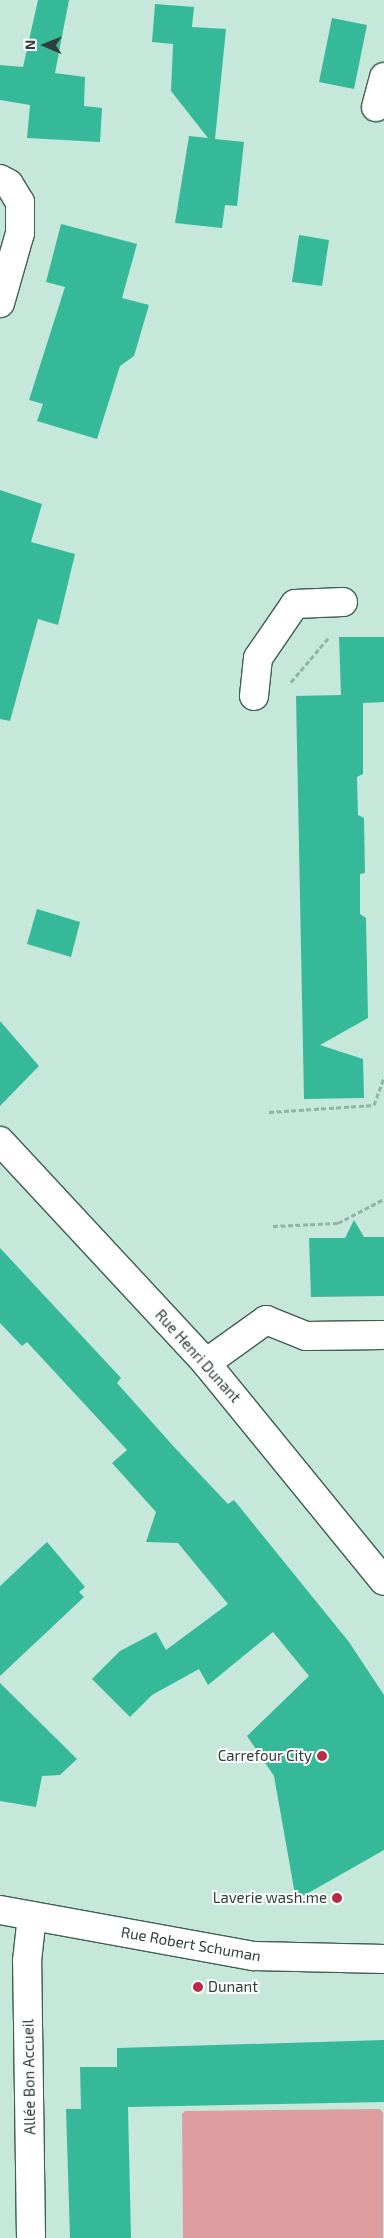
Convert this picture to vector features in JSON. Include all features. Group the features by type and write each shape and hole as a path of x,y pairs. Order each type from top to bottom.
{"street":[{"path":"376,107 384,77"},
{"path":"0,179 9,184 20,202 20,233 0,303"},
{"path":"254,696 258,658 295,604 343,602"},
{"name":"Rue Henri Dunant","path":"0,1141 206,1363 384,1581"},
{"path":"206,1363 266,1320 306,1336 384,1335"},
{"name":"Rue Robert Schuman","path":"0,1910 254,1956 384,1959"},
{"name":"Allée Bon Accueil","path":"31,2238 27,1961 32,1916"}],"path":[{"path":"254,696 280,695 340,624 343,602"},
{"path":"269,1112 374,1104 384,1076"},
{"path":"273,1226 338,1224 384,1199"}],"shaded area":[{"path":"380,2109 383,2113 383,2238 183,2238 182,2114 185,2111"}],"building":[{"path":"38,0 69,0 55,73 85,77 84,106 102,108 100,142 27,138 30,105 0,100 0,65 23,67"},
{"path":"155,4 194,7 192,27 226,29 215,139 244,142 237,206 225,205 222,228 175,223 189,136 208,138 171,91 173,44 152,42"},
{"path":"332,18 367,25 354,89 319,82"},
{"path":"61,224 137,244 122,298 149,305 134,356 120,366 97,439 37,421 43,404 29,400 65,287 46,282"},
{"path":"299,235 329,240 322,286 292,282"},
{"path":"0,490 42,504 31,542 75,554 58,625 38,619 10,721 0,719"},
{"path":"339,637 384,637 384,702 363,703 363,774 357,777 358,815 364,818 365,873 360,874 360,914 366,918 368,1018 320,1045 363,1059 364,1098 304,1099 296,696 341,695"},
{"path":"37,909 80,922 71,957 27,944"},
{"path":"0,1021 39,1066 0,1106"},
{"path":"354,1220 364,1237 384,1237 384,1296 311,1297 309,1238 345,1238"},
{"path":"0,1248 121,1378 117,1383 175,1448 228,1504 234,1500 349,1642 384,1695 384,1850 296,1900 274,1776 247,1736 309,1676 273,1632 208,1685 199,1669 152,1695 130,1717 92,1679 120,1651 156,1632 166,1650 228,1604 178,1543 146,1542 156,1512 112,1463 127,1450 27,1342 22,1346 0,1323"},
{"path":"47,1542 85,1587 79,1592 84,1597 0,1676 0,1586"},
{"path":"0,1683 77,1759 60,1775 42,1776 36,1807 0,1801"},
{"path":"384,2040 384,2102 128,2107 131,2238 70,2238 66,2109 81,2109 80,2067 117,2067 117,2048"}],"place":[{"name":"Carrefour City","path":"322,1756"},
{"name":"Laverie wash.me","path":"337,1898"},
{"name":"Dunant","path":"198,1987"}]}
